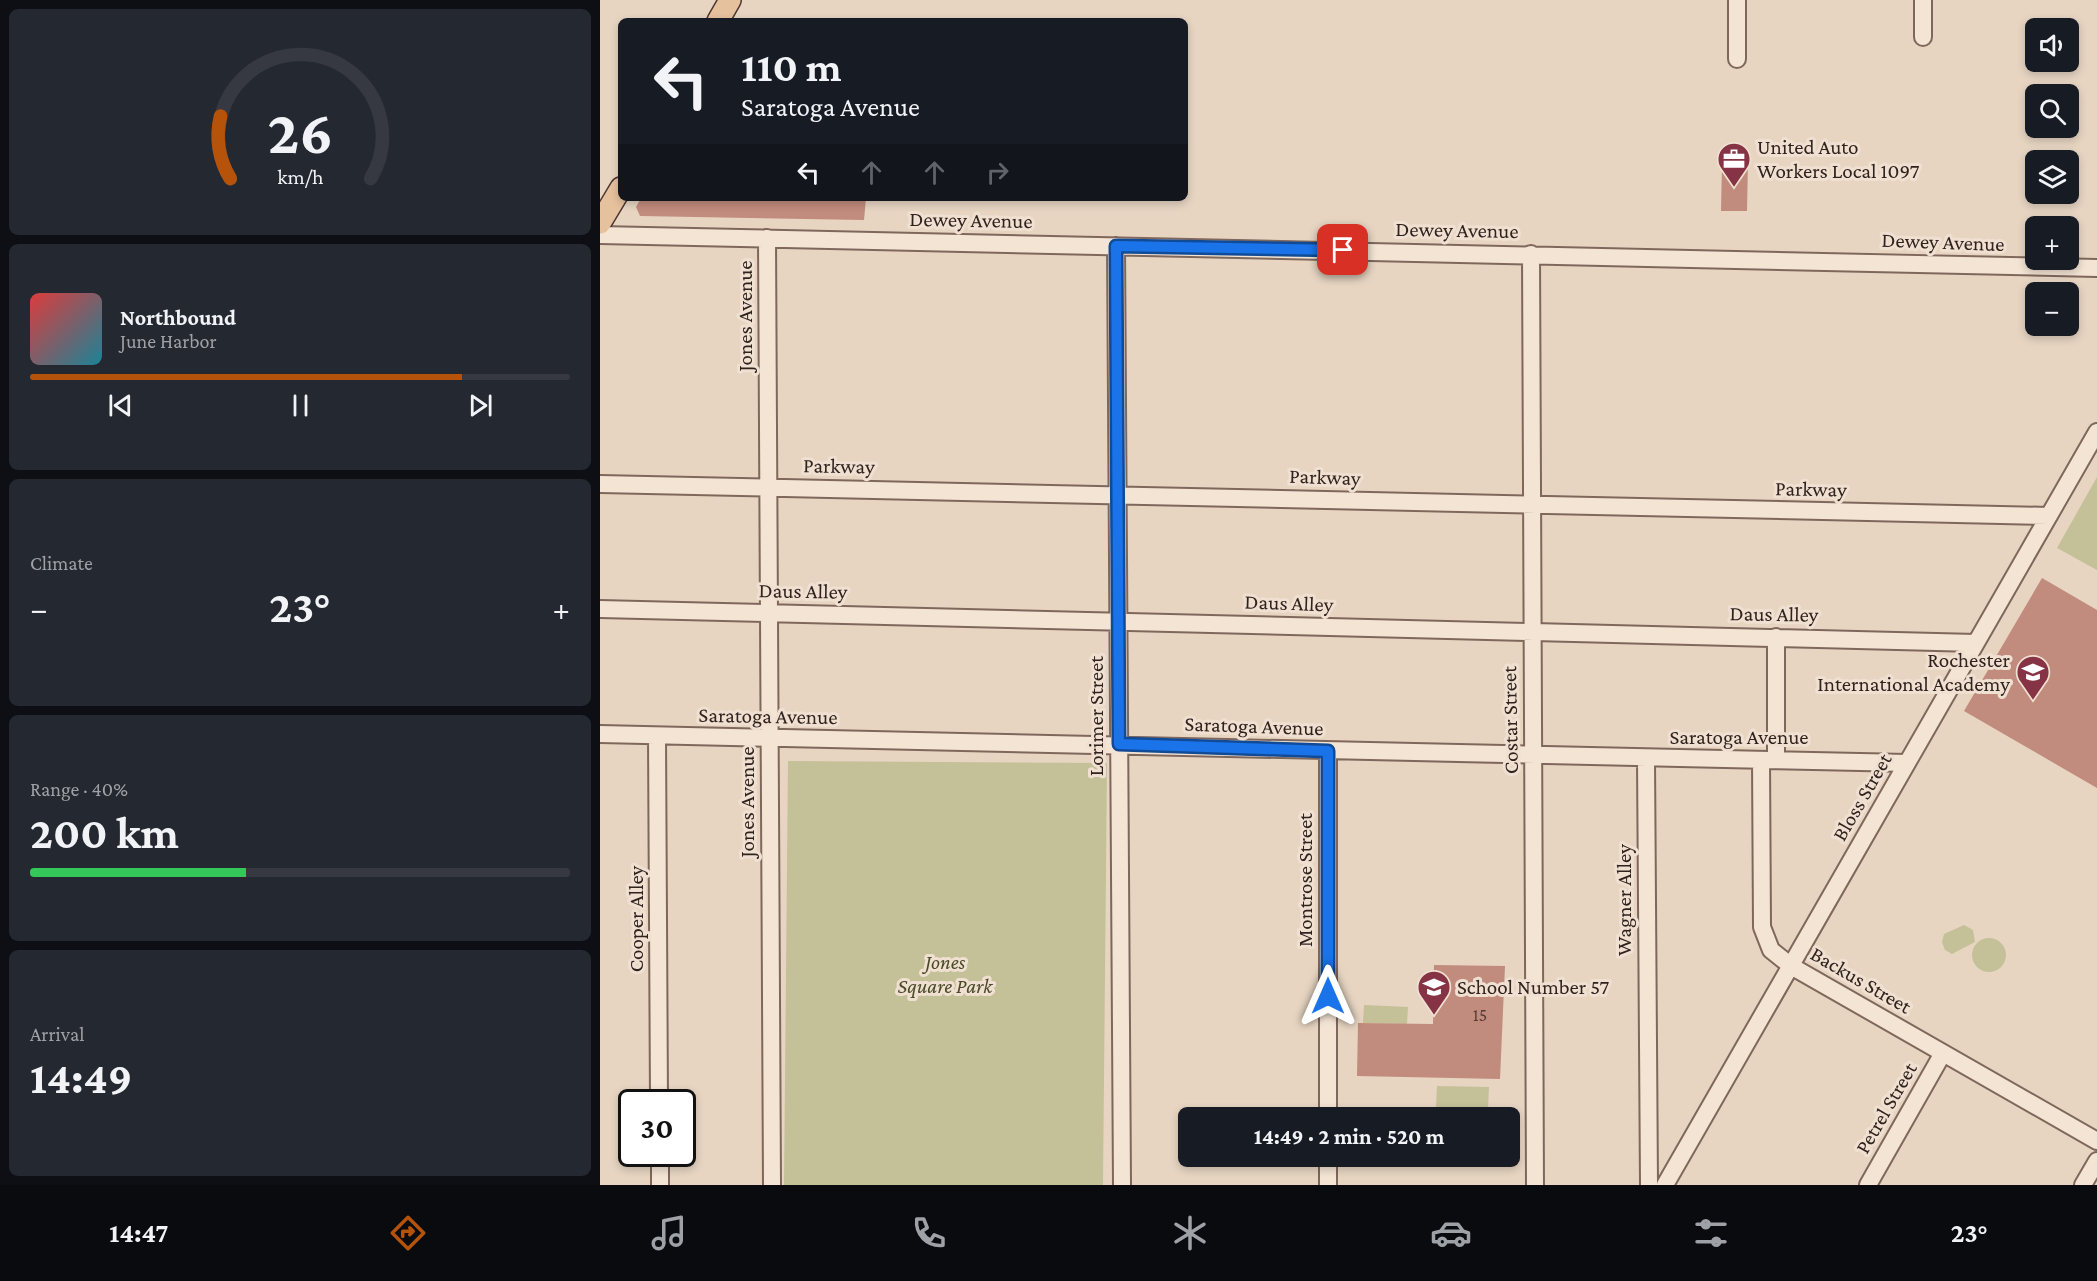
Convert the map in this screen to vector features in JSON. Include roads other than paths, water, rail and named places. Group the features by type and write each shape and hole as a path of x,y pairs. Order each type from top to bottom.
{"main road":[{"path":"720,18 730,0"},
{"path":"600,224 618,193"}],"street":[{"path":"1737,0 1737,59"},
{"path":"1923,0 1923,37"},
{"name":"Dewey Avenue","path":"600,235 2097,268"},
{"name":"Jones Avenue","path":"767,238 772,1185"},
{"name":"Lorimer Street","path":"1116,246 1122,1185"},
{"name":"Costar Street","path":"1531,254 1534,1185"},
{"name":"Bloss Street","path":"1665,1185 2097,432"},
{"name":"Parkway","path":"600,484 2049,516"},
{"name":"Daus Alley","path":"600,609 1976,643"},
{"name":"Backus Street","path":"1776,637 1762,927 1771,950 1791,966 2097,1141"},
{"name":"Saratoga Avenue","path":"600,734 1119,744 1533,757 1769,759 1907,764"},
{"name":"Cooper Alley","path":"657,736 659,1089"},
{"name":"Montrose Street","path":"1328,751 1328,1107"},
{"name":"Wagner Alley","path":"1646,759 1649,1185"},
{"name":"Petrel Street","path":"1868,1185 1943,1053"},
{"path":"2083,1185 2097,1161"},
{"path":"660,1167 660,1185"},
{"path":"1328,1167 1328,1185"}],"place":[{"name":"United Auto Workers Local 1097","path":"1734,188"},
{"name":"Rochester International Academy","path":"2033,701"},
{"name":"School Number 57","path":"1434,1016"}],"park label":[{"name":"Jones Square Park","path":"945,974"}]}
